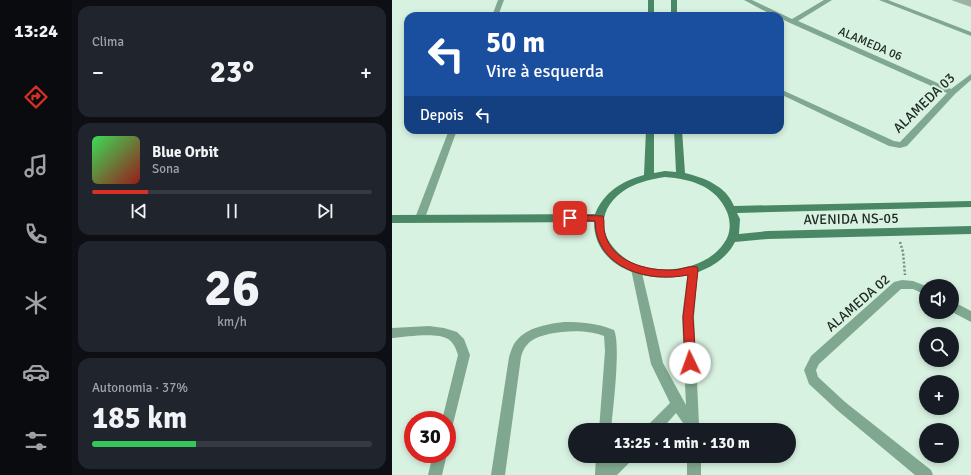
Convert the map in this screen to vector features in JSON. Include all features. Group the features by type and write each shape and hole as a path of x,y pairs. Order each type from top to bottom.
{"street":[{"path":"496,12 501,0"},
{"path":"651,0 651,12"},
{"path":"674,0 674,12"},
{"name":"ALAMEDA 06","path":"747,0 772,12"},
{"path":"792,22 829,0"},
{"path":"882,0 971,34"},
{"name":"ALAMEDA 06","path":"784,18 952,92"},
{"name":"ALAMEDA 03","path":"784,93 872,135 897,145 904,144 952,92 971,76"},
{"path":"420,218 452,134"},
{"path":"649,175 650,134"},
{"path":"678,134 681,174"},
{"path":"681,174 704,181 722,193 732,210 734,219 731,239 726,248 717,257 693,270 674,274 654,274 636,269 618,260 606,247 600,233 599,218 608,199 626,184 649,175 681,174"},
{"name":"AVENIDA NS-05","path":"732,210 971,204"},
{"path":"392,219 599,218"},
{"name":"AVENIDA NS-05","path":"731,239 768,235 971,230"},
{"path":"636,269 657,364 677,404 690,423"},
{"path":"693,270 688,317 693,423"},
{"name":"ALAMEDA 02","path":"919,288 905,283 898,285 815,360 810,370 813,380 841,406 926,475"},
{"path":"959,310 971,317"},
{"path":"498,475 515,357 521,342 529,335 550,328 588,327 603,329 610,333 612,351 606,423"},
{"path":"392,332 429,332 454,336 460,343 464,355 450,411"},
{"path":"659,423 677,404"},
{"path":"435,475 438,463"},
{"path":"602,475 603,463"},
{"path":"607,475 619,463"},
{"path":"694,463 694,475"}],"route":[{"path":"570,218 599,218 600,233 606,247 618,260 636,269 654,274 674,274 693,270 688,317 690,363"}]}
